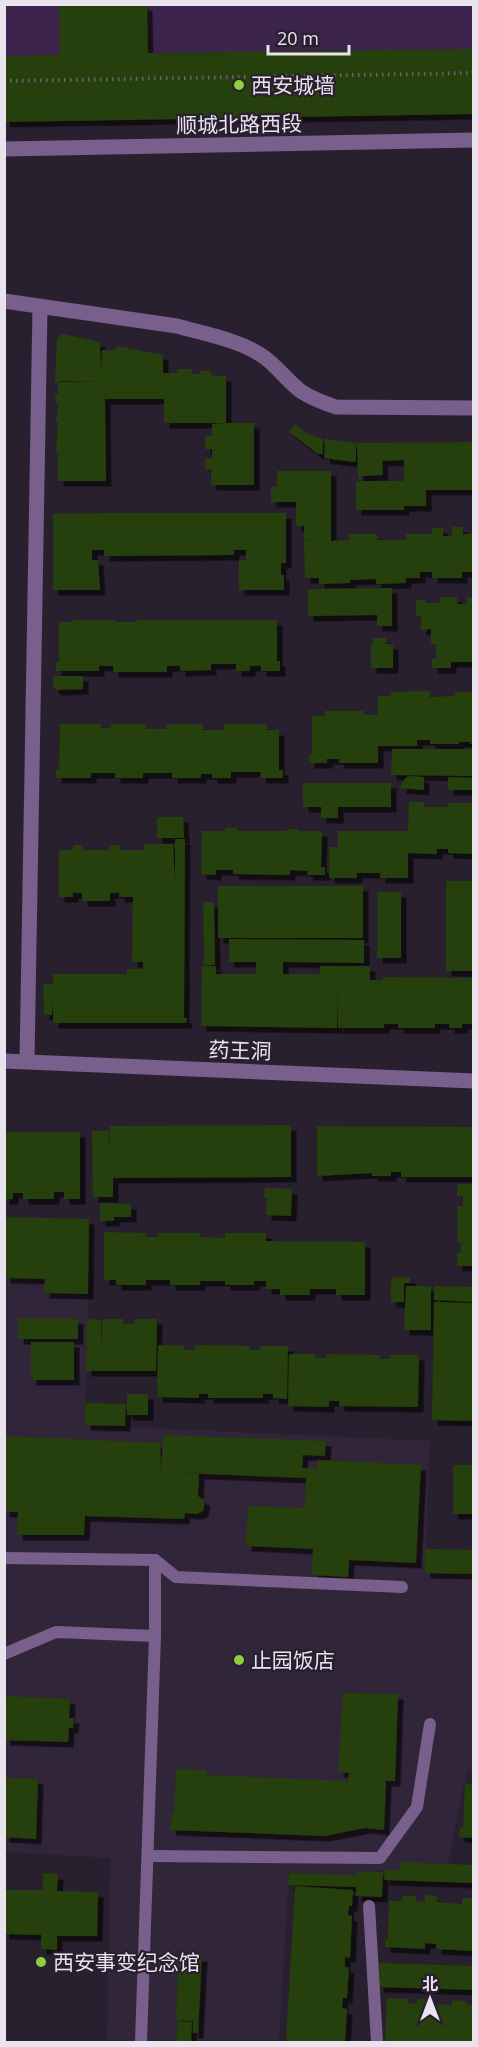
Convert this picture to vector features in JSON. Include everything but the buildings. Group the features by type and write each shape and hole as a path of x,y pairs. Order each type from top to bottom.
{"street":[{"name":"顺城北路西段","path":"4,149 474,140"},
{"path":"4,301 177,326 246,347 264,357 301,391 316,400 336,407 474,408"},
{"path":"27,1061 40,307"},
{"name":"药王洞","path":"4,1061 474,1081"}],"lane":[{"path":"4,1558 155,1560 176,1576 402,1587"},
{"path":"141,2043 155,1636 155,1560"},
{"path":"4,1654 56,1632 155,1636"},
{"path":"148,1856 381,1858 417,1808 430,1724"},
{"path":"369,1906 376,2043"}],"path":[{"path":"4,81 474,73"}],"shaded area":[{"path":"4,5 147,5 60,6 60,55 5,56"},
{"path":"147,5 473,5 473,49 148,53"},
{"name":"止园饭店","path":"4,1272 45,1279 45,1293 88,1294 85,1425 430,1441 426,1549 473,1550 473,1770 467,1770 448,1864 400,1862 400,1870 358,1871 357,1875 289,1873 279,2042 191,2042 192,2022 178,2021 176,2042 107,2042 110,1858 5,1852"}],"place":[{"name":"西安城墙","path":"239,85"},
{"name":"止园饭店","path":"239,1660"},
{"name":"西安事变纪念馆","path":"41,1962"}]}
